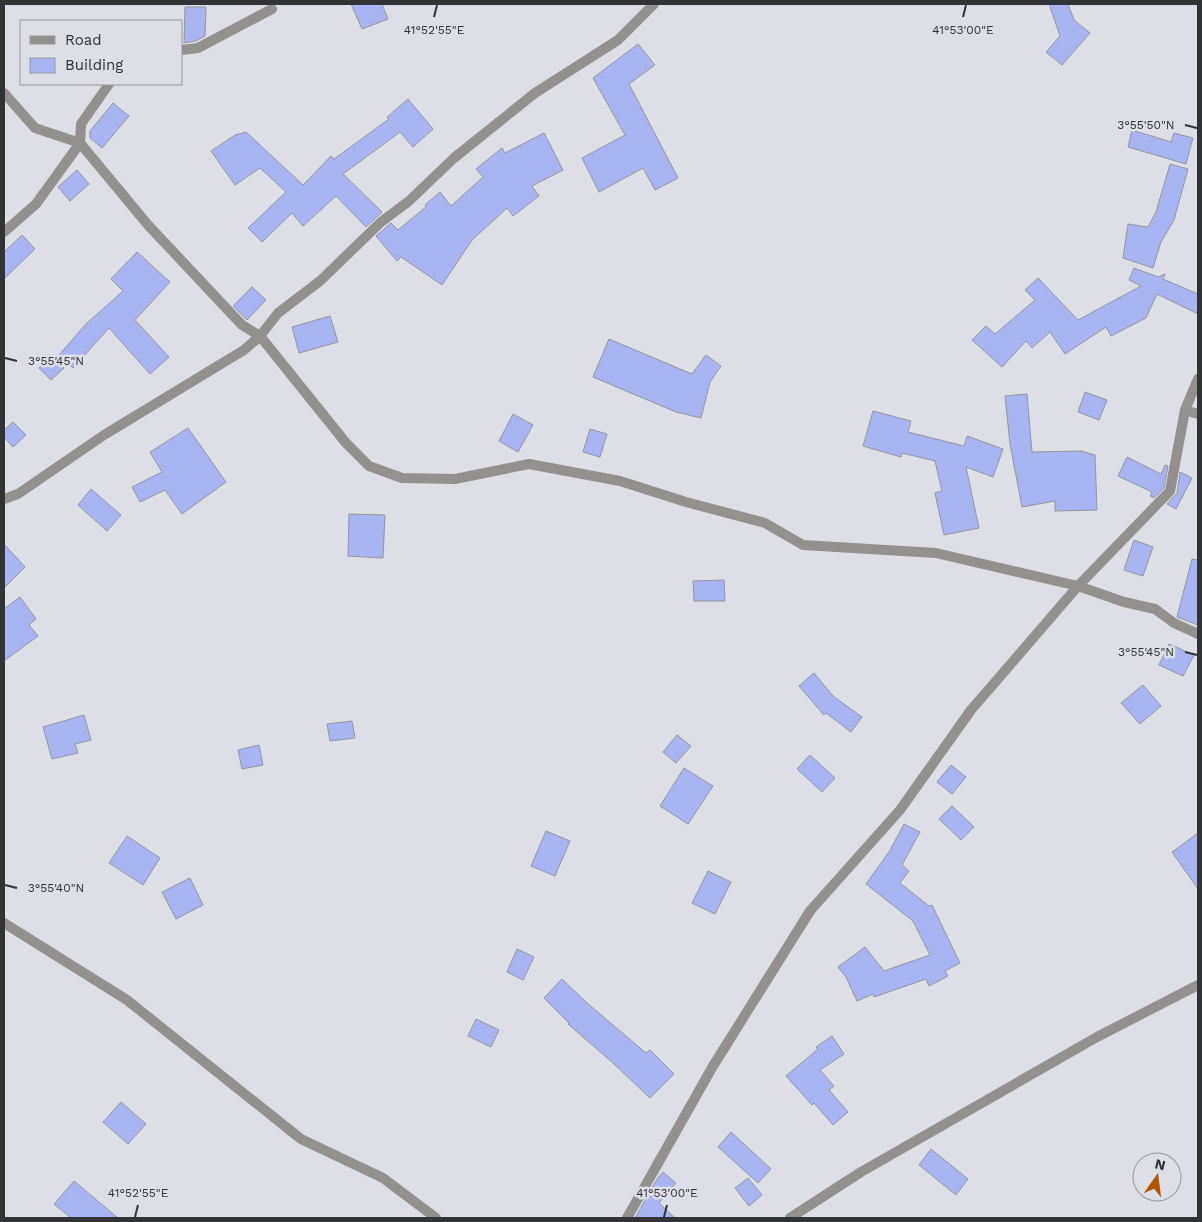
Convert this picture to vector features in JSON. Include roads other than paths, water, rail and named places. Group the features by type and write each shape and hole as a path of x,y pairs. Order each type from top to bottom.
{"street":[{"path":"4,499 18,494 104,435 244,350 260,336 278,313 320,281 381,222 409,201 454,158 535,93 618,40 654,4"},
{"path":"182,50 198,48 272,9"},
{"path":"4,232 36,204 80,143 81,124 108,85"},
{"path":"4,93 35,128 80,143 148,226 242,325 260,336 346,443 369,466 402,478 455,479 529,464 620,481 686,502 765,523 803,545 936,553 1078,586 1124,602 1155,609 1174,623 1198,634"},
{"path":"628,1218 713,1066 810,911 900,810 971,710 1078,586 1170,491 1185,410 1198,379"},
{"path":"1185,410 1198,414"},
{"path":"4,923 127,1000 301,1139 383,1178 436,1218"},
{"path":"790,1218 861,1172 1080,1046 1198,985"}]}
